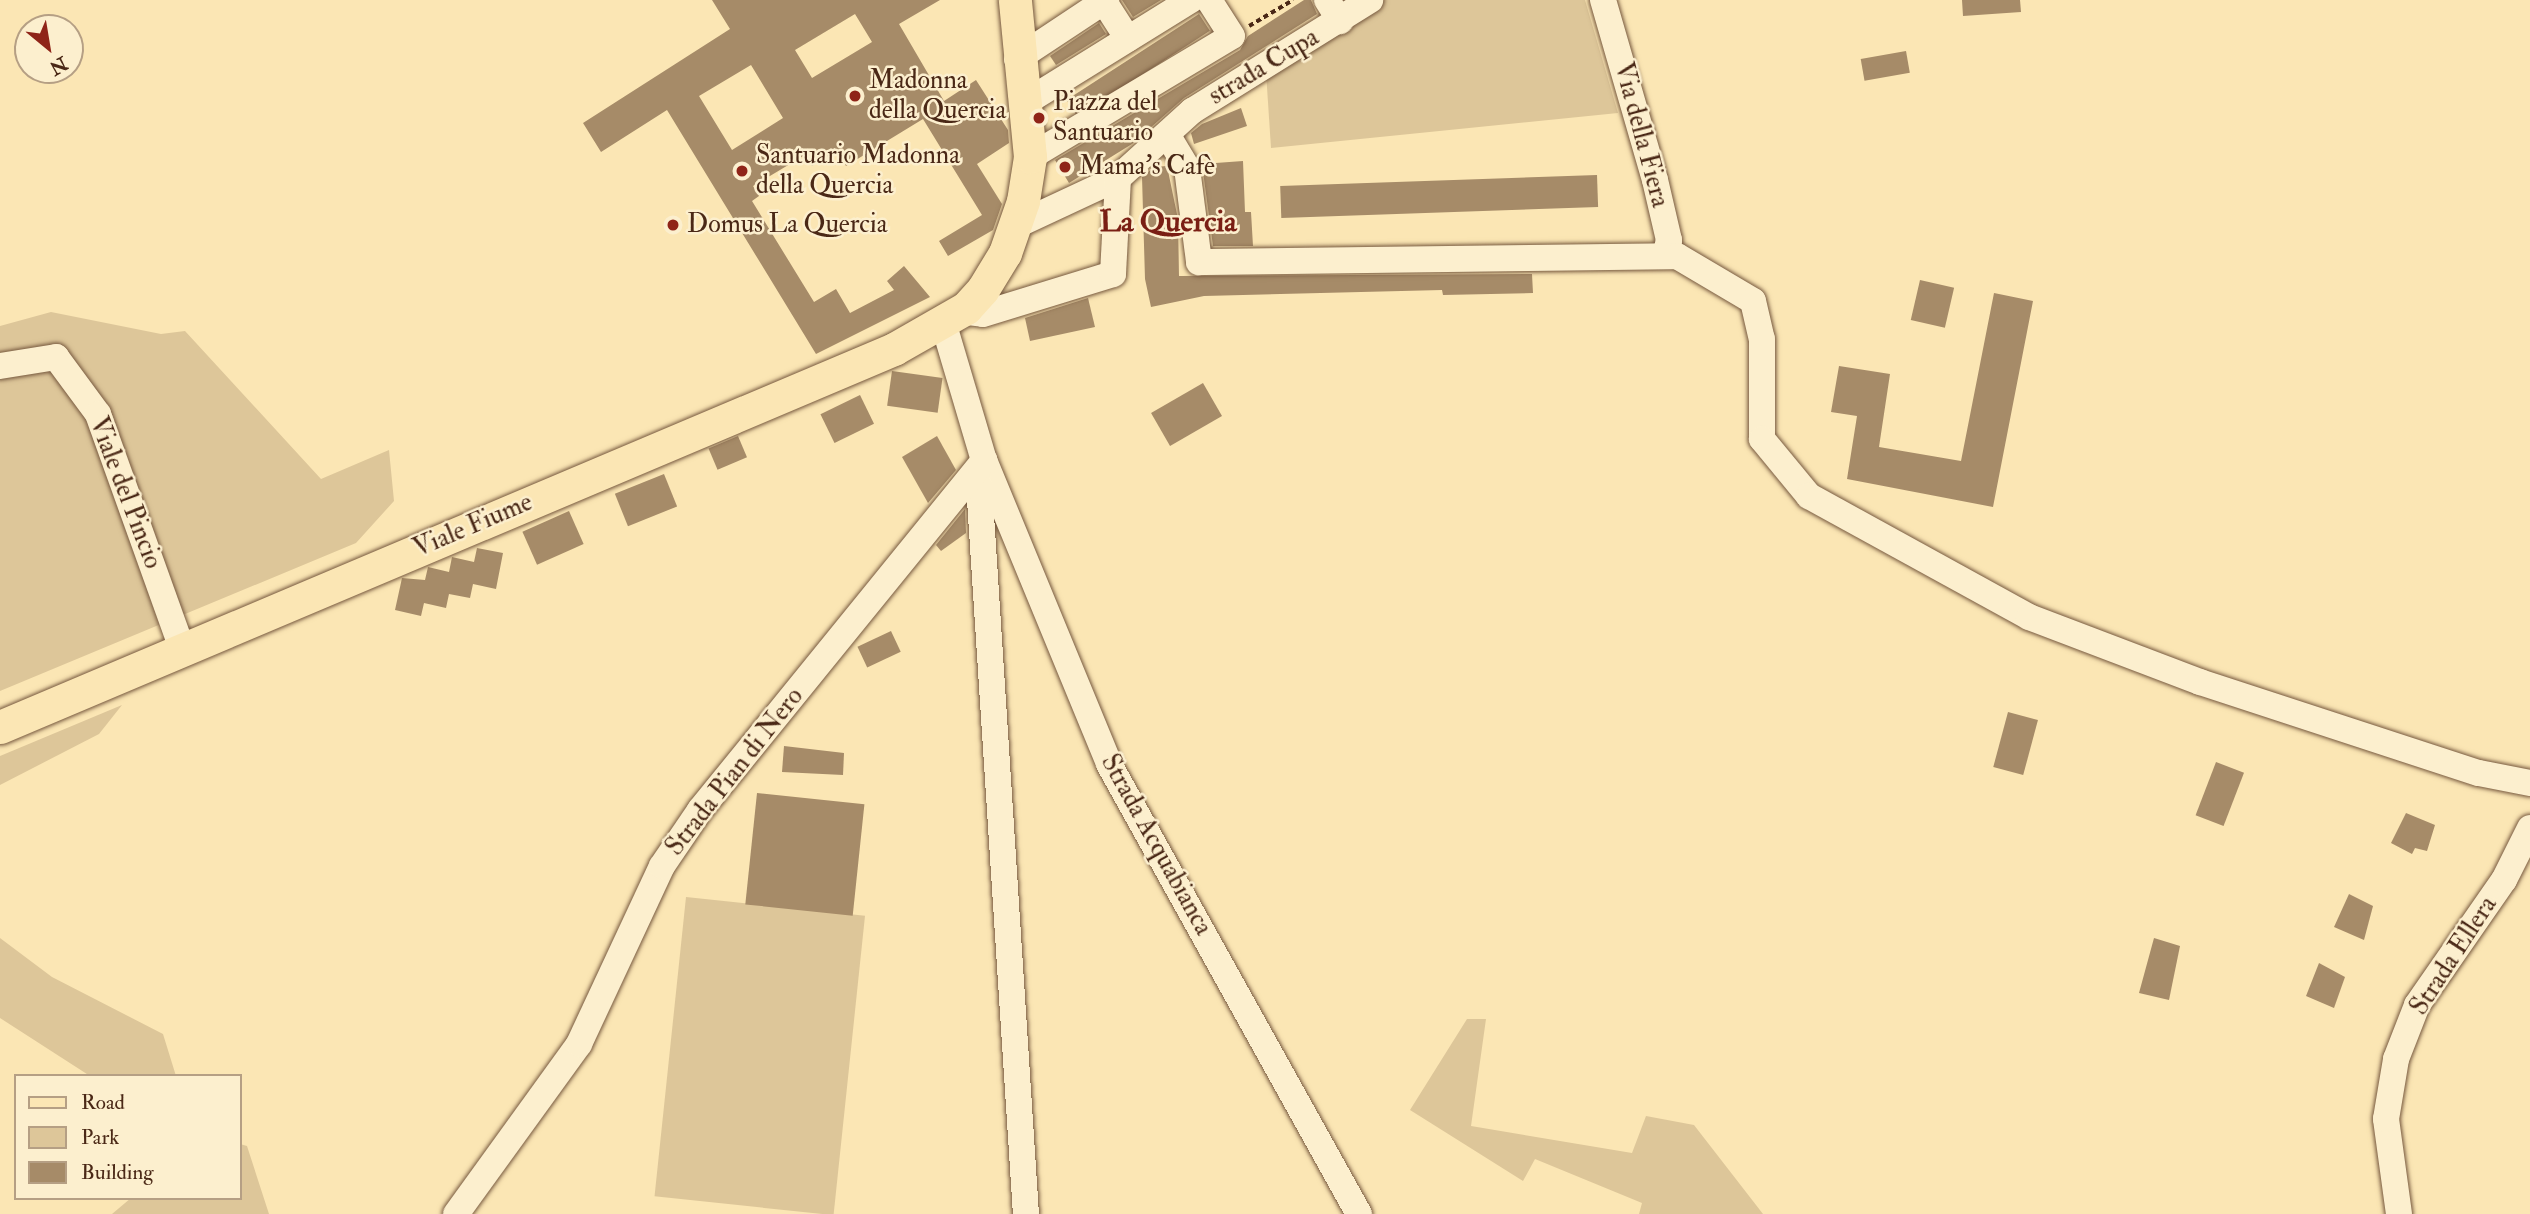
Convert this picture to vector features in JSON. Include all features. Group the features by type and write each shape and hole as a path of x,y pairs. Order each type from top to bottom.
{"main road":[{"name":"Viale Fiume","path":"0,727 894,349 951,317 983,289 1015,226 1030,157 1017,59 1014,0"}],"street":[{"path":"1023,104 1191,0"},
{"path":"1030,157 1233,36 1209,0"},
{"name":"strada Cupa","path":"1015,226 1118,178 1168,136 1192,111 1333,10 1370,0"},
{"path":"1017,59 1105,1 1128,39"},
{"name":"Via della Fiera","path":"1607,5 1669,240 1665,256"},
{"path":"1168,136 1187,168 1199,262 1677,256 1752,301 1762,339 1762,439 1809,496 2029,617 2200,682 2479,773 2530,783"},
{"path":"951,317 983,314 1113,274 1118,178"},
{"name":"Strada Acquabianca","path":"951,317 984,460 1109,764 1359,1214"},
{"name":"Viale del Pincio","path":"0,366 56,357 98,414 183,651"},
{"name":"Strada Acquabianca","path":"984,460 979,484 1026,1214"},
{"name":"Strada Pian di Nero","path":"456,1214 579,1044 662,866 701,810 984,460"},
{"name":"Strada Ellera","path":"2399,1214 2386,1119 2396,1059 2417,1005 2504,880 2530,828"}],"path":[{"path":"1233,36 1293,0"}],"green space":[{"path":"1380,0 1585,0 1618,113 1271,148 1266,72"},
{"path":"51,312 161,334 185,331 321,479 389,450 394,501 356,543 0,691 0,326"},
{"path":"122,705 99,734 0,785 0,756"},
{"path":"686,897 865,916 834,1214 655,1196"},
{"path":"0,938 52,977 163,1034 175,1074 87,1074 0,1018"},
{"path":"1467,1019 1486,1019 1471,1126 1632,1153 1646,1116 1694,1125 1763,1214 1639,1214 1642,1203 1535,1159 1523,1181 1410,1110"},
{"path":"242,1145 247,1146 269,1214 112,1214 129,1200 242,1200"}],"building":[{"path":"712,0 940,0 899,24 944,101 976,80 1008,130 1009,143 977,164 1002,204 993,230 948,256 939,241 982,215 923,119 846,166 837,151 812,166 805,155 753,186 759,196 752,201 814,302 836,289 850,313 894,290 887,281 904,266 930,297 816,354 667,110 601,152 583,123 730,29","holes":["855,14 872,42 812,78 795,50","751,65 783,118 732,150 699,96"]},
{"path":"1122,0 1161,0 1133,17"},
{"path":"1304,0 1311,0 1317,14 1184,98 1132,144 1069,183 1055,160 1240,50 1248,36"},
{"path":"1962,0 2020,0 2021,12 1963,16"},
{"path":"1199,14 1210,31 1077,117 1066,100"},
{"path":"1099,23 1106,34 1056,65 1050,56"},
{"path":"1906,51 1910,73 1865,81 1861,59"},
{"path":"1241,108 1247,126 1194,144 1191,133 1202,124"},
{"path":"1243,161 1245,212 1251,212 1253,246 1213,246 1202,164"},
{"path":"1167,166 1178,219 1179,276 1532,274 1533,293 1443,295 1442,290 1204,296 1151,307 1145,279 1142,177 1154,167"},
{"path":"1597,175 1598,207 1281,218 1280,186"},
{"path":"1920,280 1954,288 1945,328 1911,320"},
{"path":"1994,293 2033,301 1993,507 1847,479 1857,416 1831,412 1839,366 1890,374 1879,447 1961,461"},
{"path":"1088,298 1095,327 1030,341 1025,318"},
{"path":"892,371 943,378 938,413 887,406"},
{"path":"1203,383 1222,416 1170,446 1151,413"},
{"path":"860,395 874,424 834,443 820,414"},
{"path":"738,436 747,457 718,470 709,449"},
{"path":"937,436 956,470 928,503 902,457"},
{"path":"664,474 677,506 628,526 615,494"},
{"path":"965,509 966,533 941,551 936,545"},
{"path":"569,511 584,544 537,565 522,532"},
{"path":"477,548 503,553 496,589 473,584 470,598 449,594 446,608 424,603 421,616 395,610 402,578 425,580 428,567 449,572 452,557 474,562"},
{"path":"891,631 901,652 867,667 857,647"},
{"path":"2008,712 2038,720 2023,775 1993,767"},
{"path":"784,746 844,753 843,775 782,772"},
{"path":"2216,762 2244,773 2224,826 2196,815"},
{"path":"757,793 864,804 853,916 745,904"},
{"path":"2406,813 2435,825 2427,851 2415,848 2412,854 2391,843"},
{"path":"2349,894 2373,906 2364,940 2334,927"},
{"path":"2154,938 2180,946 2169,1000 2139,993"},
{"path":"2319,963 2345,977 2334,1008 2306,996"}],"place":[{"name":"Madonna della Quercia","path":"855,96"},
{"name":"Piazza del Santuario","path":"1039,118"},
{"name":"Mama’s Cafè","path":"1065,167"},
{"name":"Santuario Madonna della Quercia","path":"742,171"},
{"name":"Domus La Quercia","path":"673,225"}],"district":[{"name":"La Quercia","path":"1168,222"}]}
